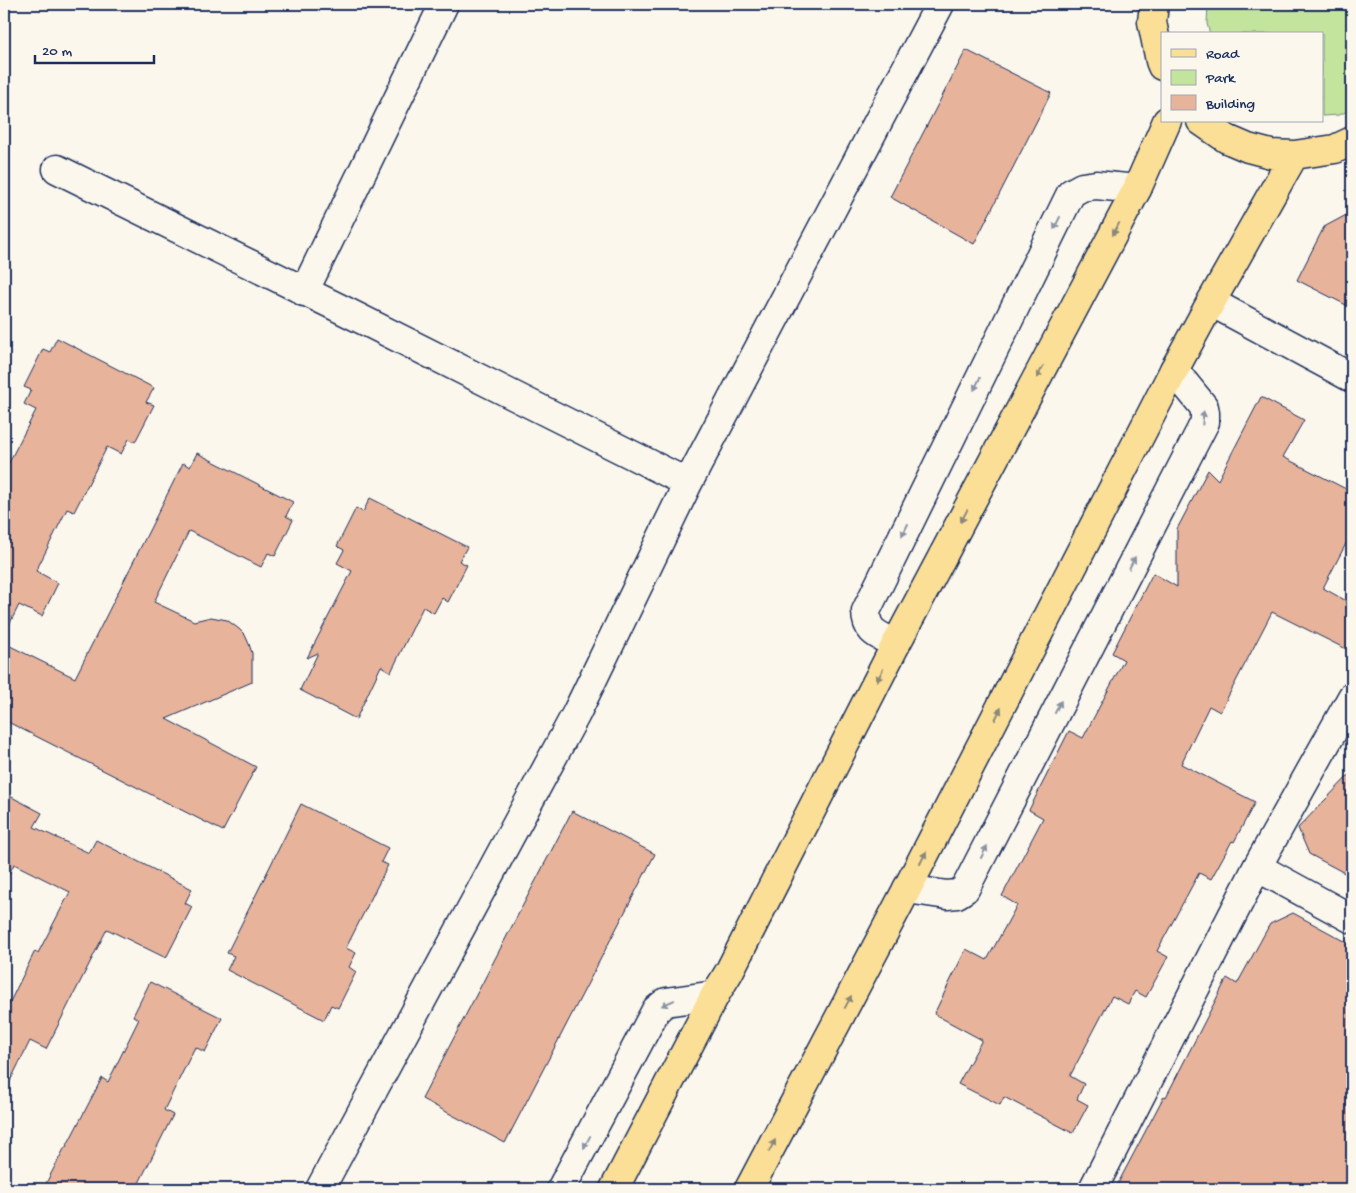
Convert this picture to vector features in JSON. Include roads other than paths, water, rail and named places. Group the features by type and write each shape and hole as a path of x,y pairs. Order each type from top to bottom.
{"main road":[{"path":"1154,4 1152,22 1161,64"},
{"path":"614,1189 715,995 729,972 896,644 1138,189 1167,122"},
{"path":"1202,122 1227,139 1248,148 1271,154 1294,155 1335,149 1352,141"},
{"path":"750,1189 1174,370 1294,155"}],"street":[{"path":"304,292 444,4"},
{"path":"320,1189 576,714 688,483 940,4"},
{"path":"57,169 688,483"},
{"path":"896,644 871,630 866,621 866,611 1071,193 1082,187 1096,185 1138,189"},
{"path":"1211,302 1352,378"},
{"path":"907,889 947,895 957,894 965,889 979,862 1204,422 1204,407 1174,370"},
{"path":"1093,1189 1257,867 1352,697"},
{"path":"1257,867 1352,919"},
{"path":"561,1189 656,1010 666,1002 715,995"}]}
